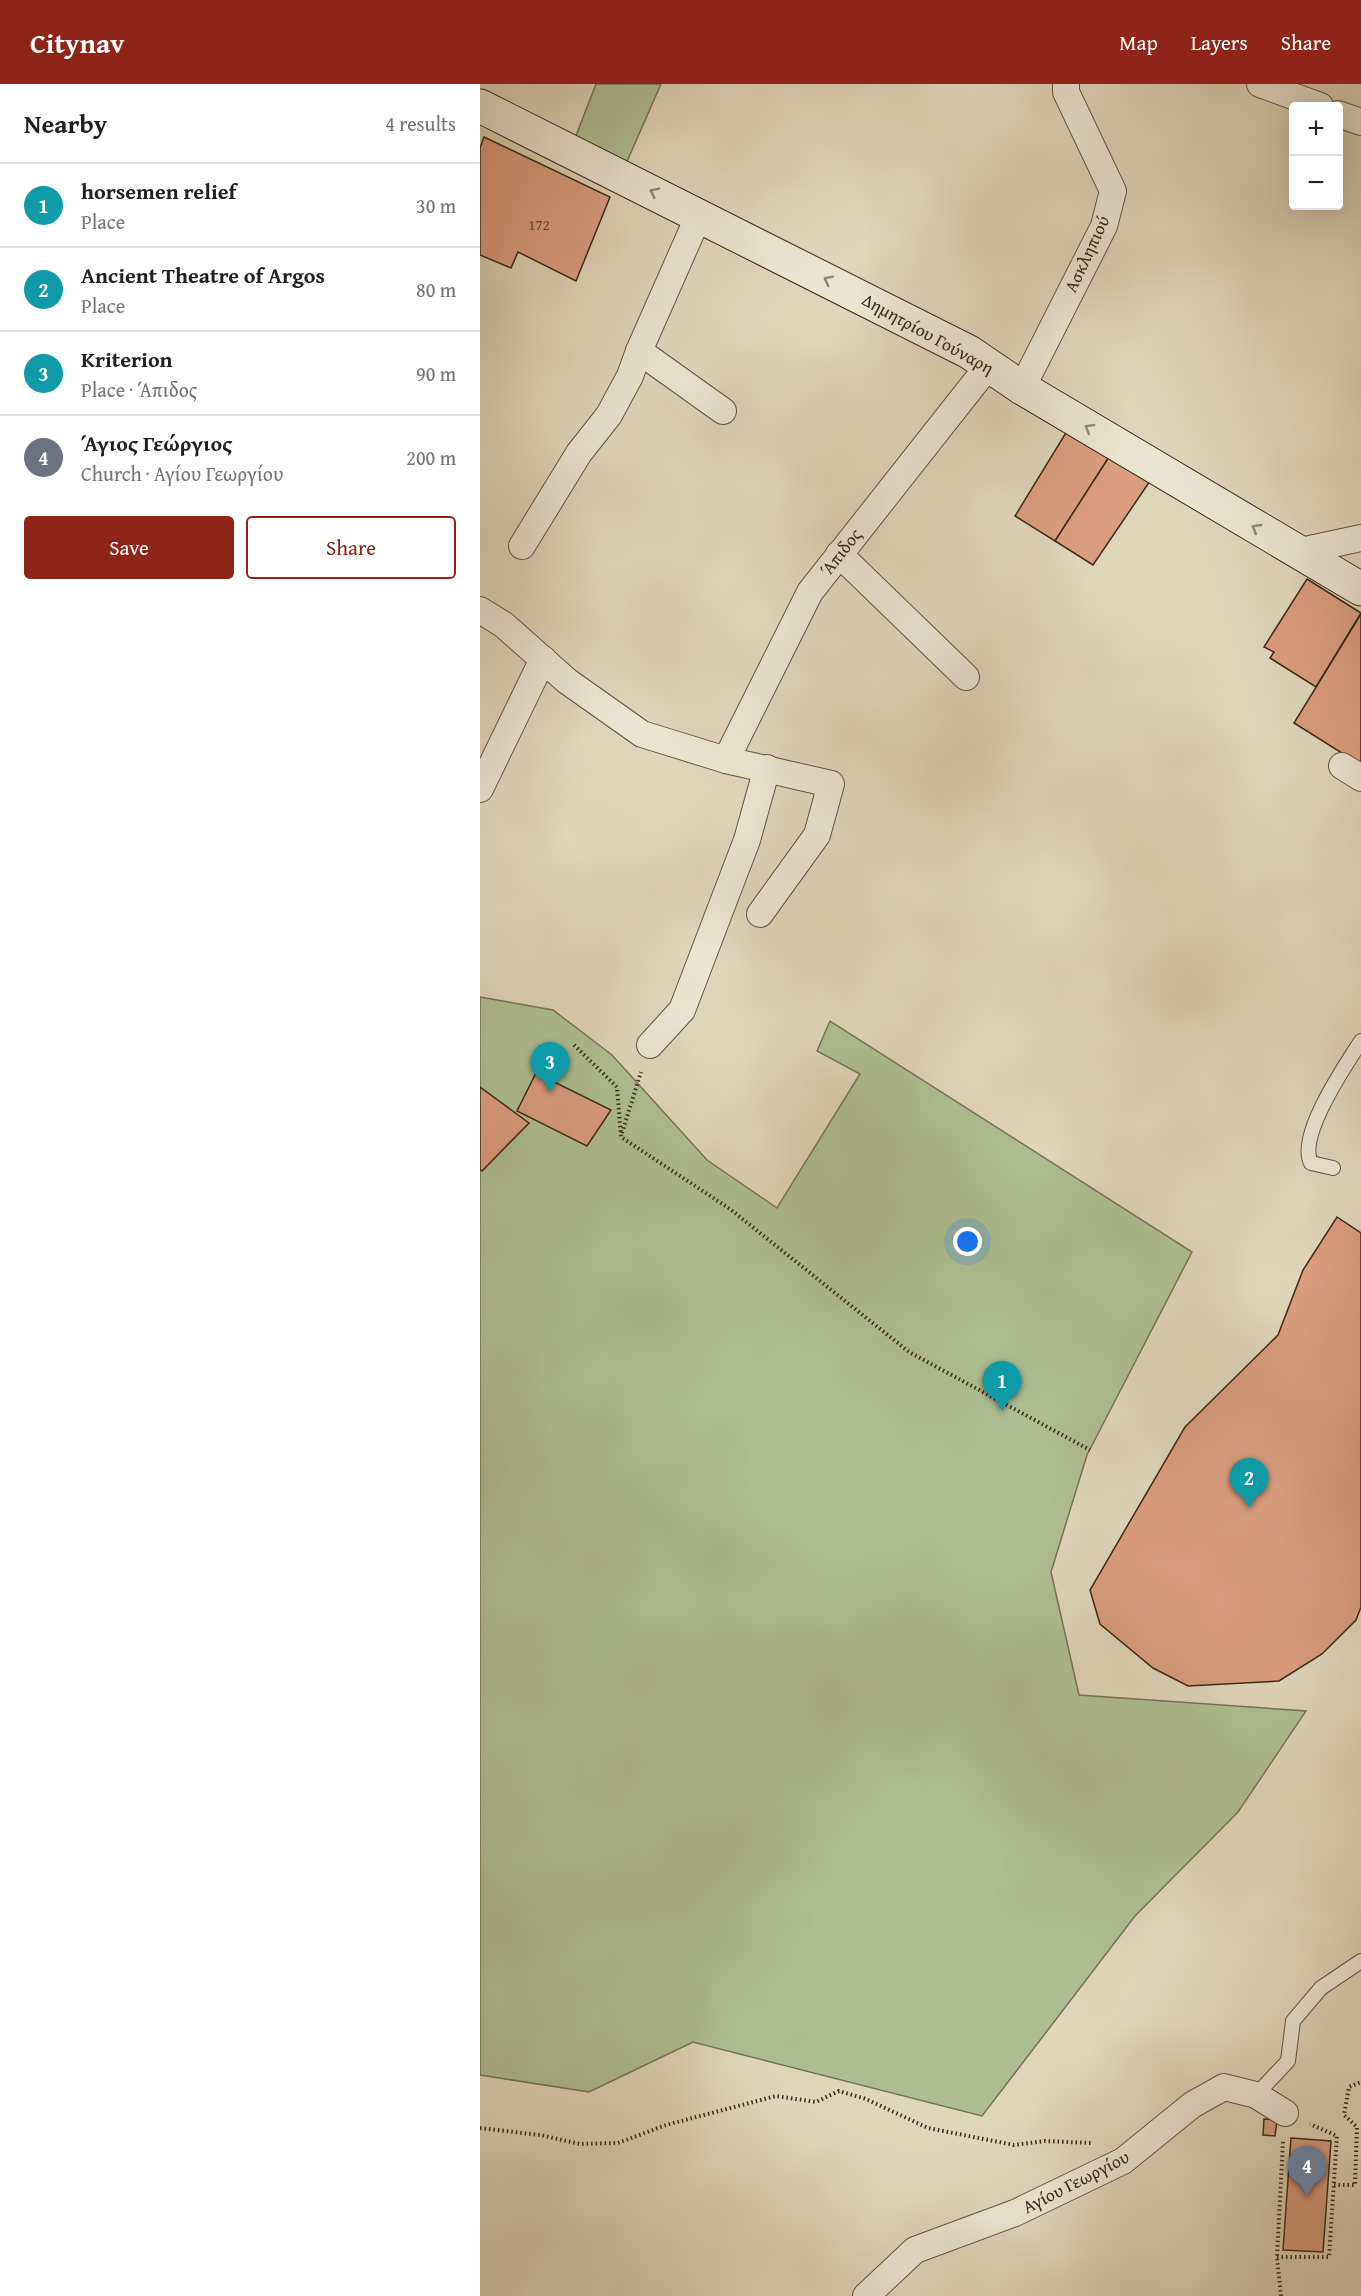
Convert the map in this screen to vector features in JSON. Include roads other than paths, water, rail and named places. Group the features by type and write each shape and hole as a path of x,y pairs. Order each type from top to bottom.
{"main road":[{"name":"Δημητρίου Γούναρη","path":"480,106 969,352 1022,388 1361,590"}],"street":[{"name":"Ασκληπιού","path":"1022,388 1104,226 1113,191 1066,92 1066,84"},
{"path":"1260,84 1309,102"},
{"path":"1343,116 1361,122"},
{"path":"522,546 579,453 609,416 630,376 699,215"},
{"path":"639,351 723,411"},
{"name":"Άπιδος","path":"726,760 810,592 988,365"},
{"path":"1296,552 1361,538"},
{"path":"839,554 966,677"},
{"path":"480,610 504,625 567,681 642,734 726,760 831,783 817,835 760,914"},
{"path":"480,789 543,659"},
{"path":"650,1045 682,1010 747,840 767,768"},
{"name":"Αγίου Γεωργίου","path":"866,2296 915,2250 1015,2213 1124,2162 1192,2105 1224,2087 1256,2095 1285,2113"}],"lane":[{"path":"1334,1168 1311,1163 1307,1155 1310,1133 1361,1041"},
{"path":"1256,2095 1288,2061 1293,2020 1321,1988 1361,1961"}],"place":[{"name":"Kriterion","path":"550,1092"},
{"name":"horsemen relief","path":"1002,1411"},
{"name":"Ancient Theatre of Argos","path":"1249,1508"},
{"name":"Άγιος Γεώργιος","path":"1307,2196"}]}
